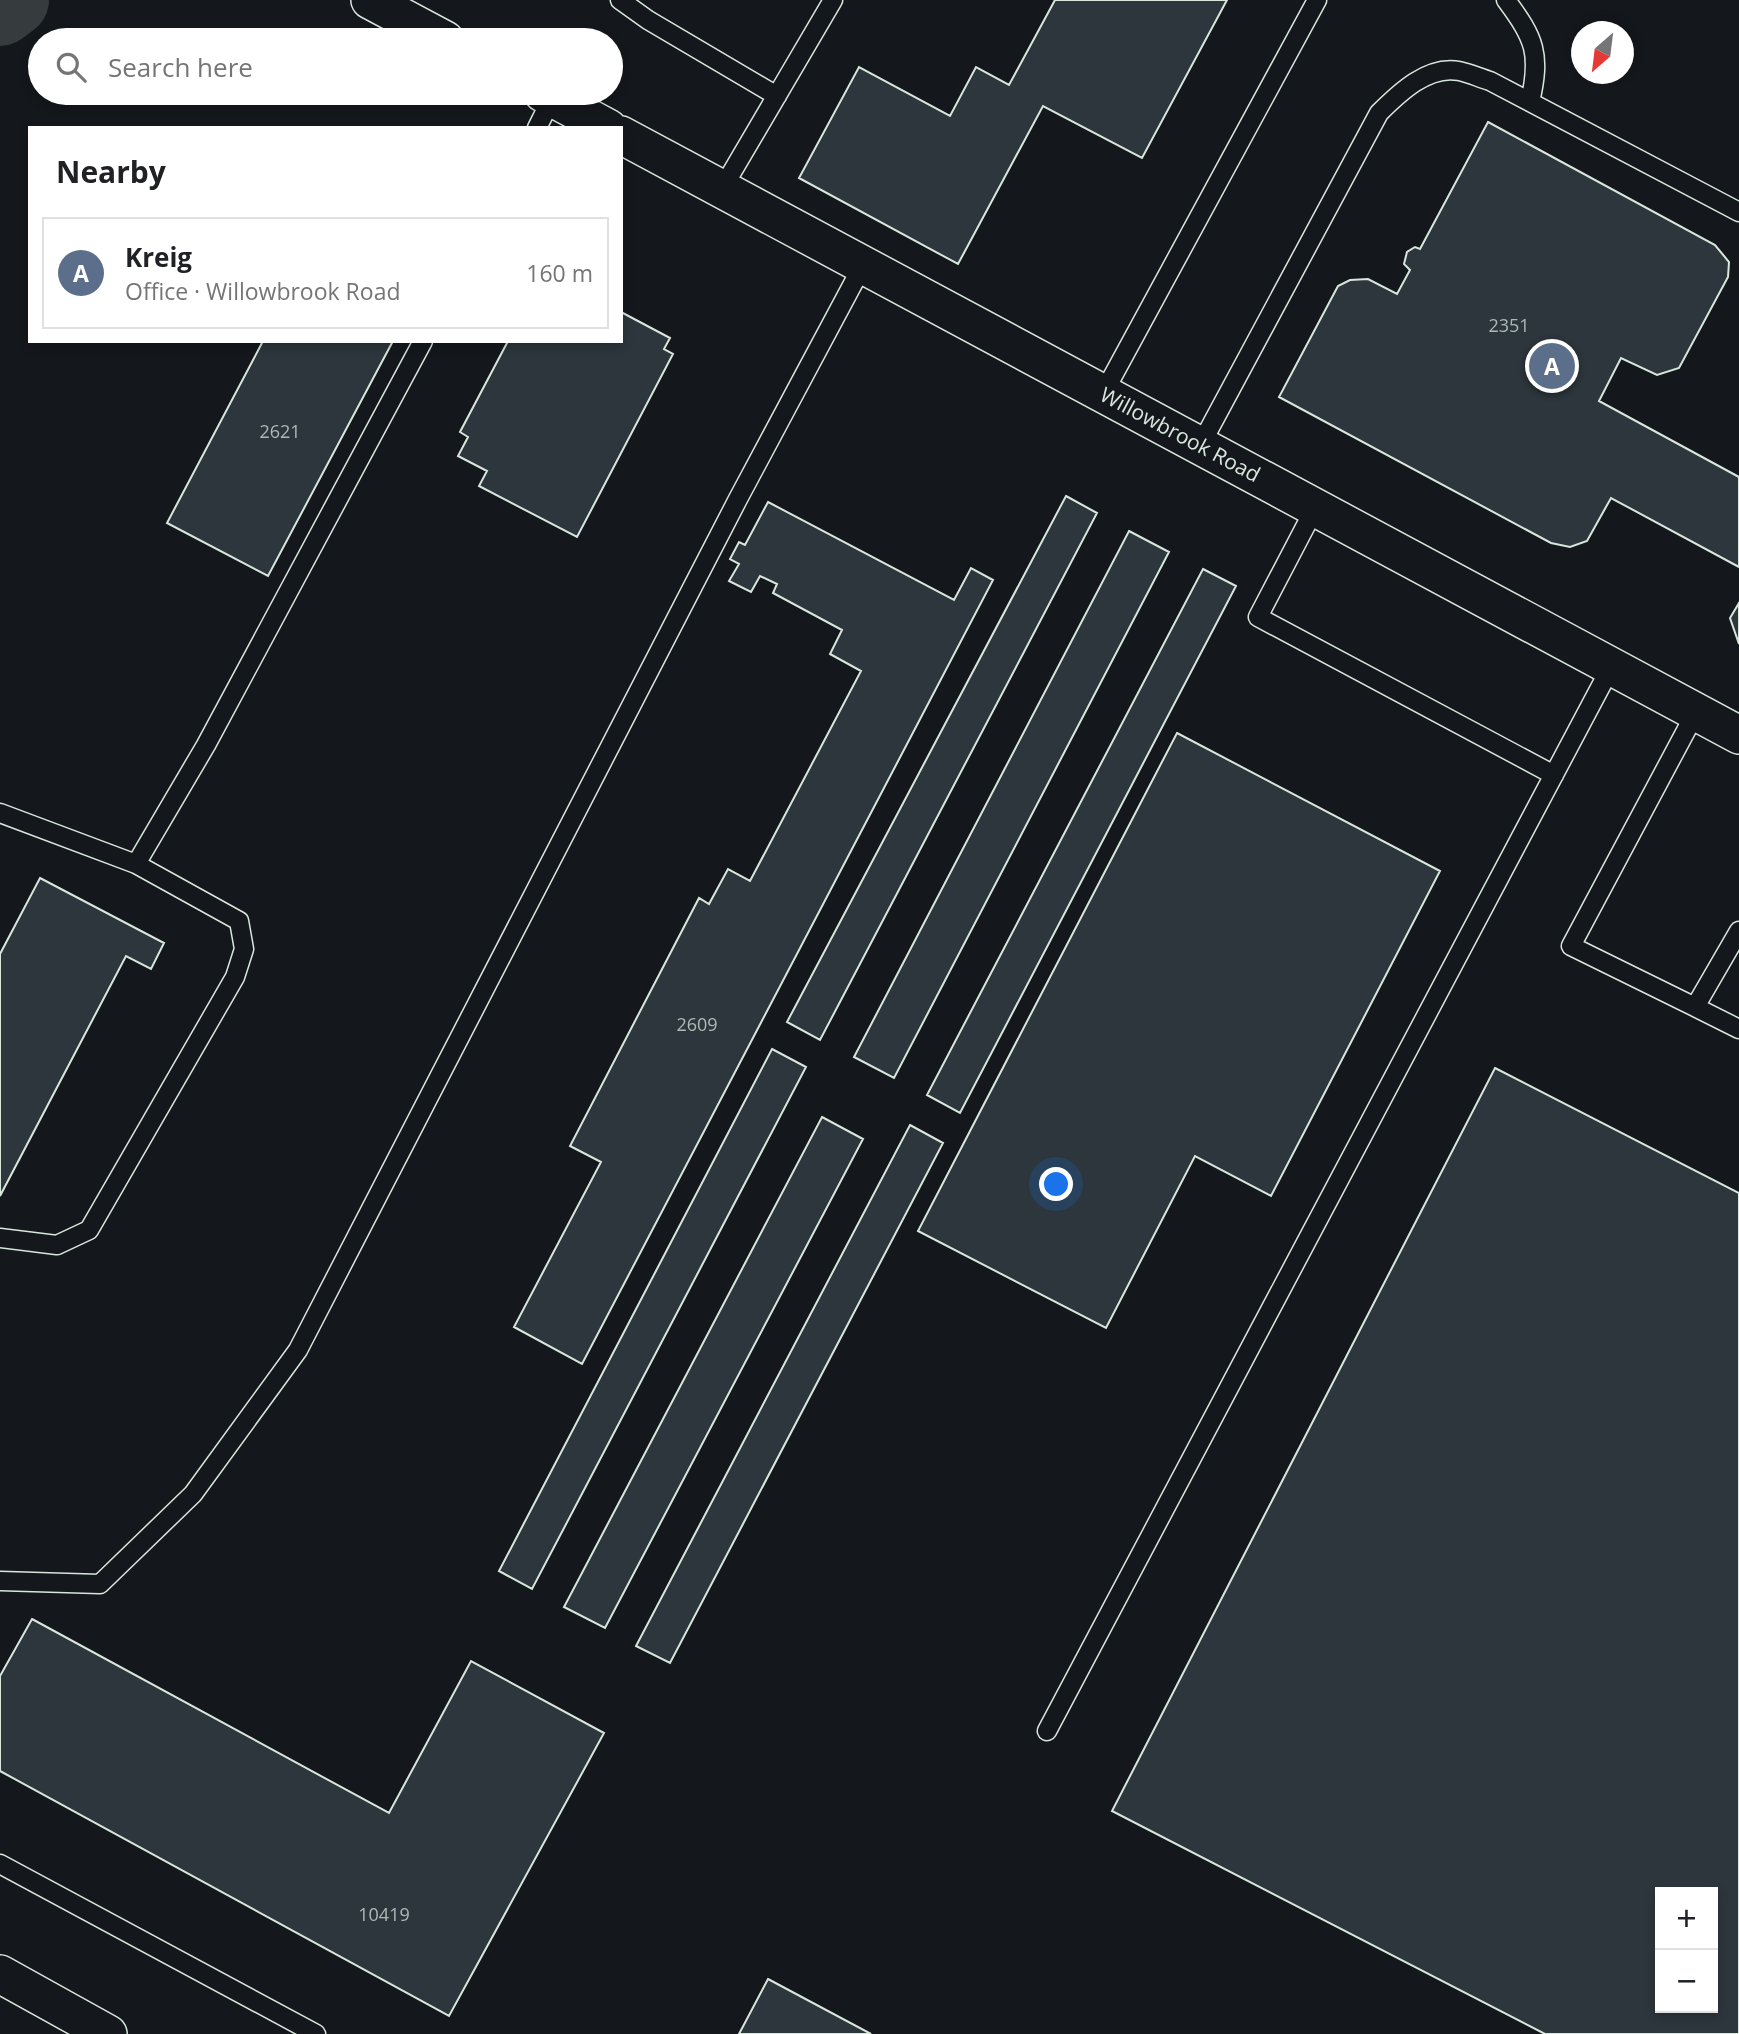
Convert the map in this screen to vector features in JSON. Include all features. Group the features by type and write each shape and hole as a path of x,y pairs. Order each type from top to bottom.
{"street":[{"path":"387,4 426,28"},
{"path":"544,106 602,126"},
{"name":"Willowbrook Road","path":"623,136 1739,735"},
{"path":"0,1974 108,2034"}],"lane":[{"path":"620,0 648,20 777,96"},
{"path":"722,189 833,0"},
{"path":"1103,394 1317,0"},
{"path":"1506,0 1534,45 1536,73 1530,102"},
{"path":"1200,446 1379,113 1399,93 1428,74 1456,70 1490,81 1739,212"},
{"path":"0,1581 100,1584 193,1494 298,1350 738,499 863,265"},
{"path":"136,864 206,745 422,343"},
{"path":"1315,508 1258,617 1554,775"},
{"path":"1047,1731 1611,667"},
{"path":"1696,712 1571,946 1739,1029"},
{"path":"0,813 136,864 239,922 244,949 235,977 89,1230 57,1245 0,1238"},
{"path":"1695,1007 1739,931"},
{"path":"0,1864 316,2034"}],"building":[{"path":"1055,0 1227,0 1142,158 1043,106 958,264 799,178 859,67 950,116 976,67 1009,85"},
{"path":"1488,122 1715,245 1729,262 1728,277 1679,368 1657,375 1621,358 1599,401 1739,477 1739,567 1611,498 1587,541 1570,547 1551,543 1279,397 1338,286 1350,280 1368,279 1397,294 1410,270 1404,264 1407,252 1415,247 1420,249"},
{"path":"623,313 670,338 664,349 673,354 577,537 479,486 487,471 458,456 468,437 460,432 507,343 623,343"},
{"path":"262,343 392,343 268,576 167,523"},
{"path":"1066,496 1097,513 820,1040 787,1022"},
{"path":"768,502 954,600 971,568 993,580 582,1364 514,1327 601,1162 570,1146 699,898 709,904 728,869 750,881 861,671 830,654 842,630 773,593 777,584 760,576 751,592 729,581 739,564 730,559 739,542 745,545"},
{"path":"1129,531 1169,552 894,1078 854,1057"},
{"path":"1203,569 1236,586 960,1113 927,1095"},
{"path":"1739,603 1739,644 1730,618"},
{"path":"1177,733 1440,871 1271,1196 1195,1156 1106,1328 918,1231"},
{"path":"40,878 164,943 151,969 126,956 0,1196 0,954"},
{"path":"772,1049 806,1067 532,1589 499,1571"},
{"path":"1495,1068 1739,1193 1739,2034 1545,2034 1112,1811"},
{"path":"822,1117 863,1139 605,1628 564,1607"},
{"path":"910,1125 943,1143 670,1663 636,1646"},
{"path":"32,1619 389,1813 471,1661 604,1733 449,2016 0,1771 0,1676"},
{"path":"768,1979 871,2034 739,2034"}],"waterway":[{"path":"0,9 12,0"}],"place":[{"name":"Kreig","path":"1552,366"}]}
